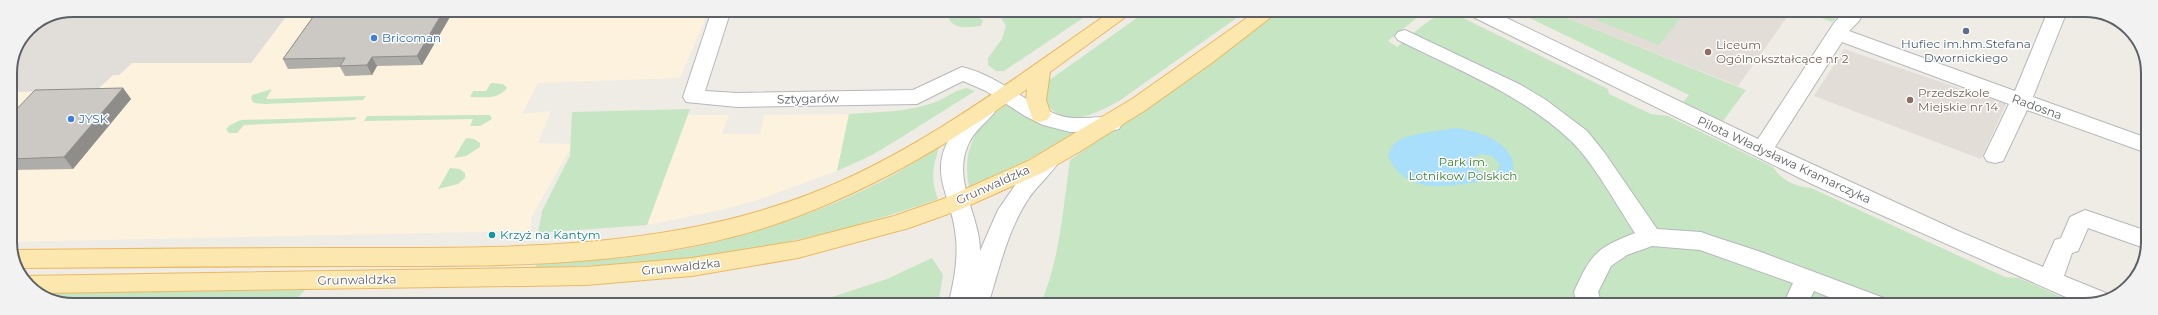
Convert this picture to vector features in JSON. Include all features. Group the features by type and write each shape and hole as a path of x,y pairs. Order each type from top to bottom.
{"main road":[{"name":"Grunwaldzka","path":"20,259 516,255 591,252 677,240 754,221 828,196 910,154 1002,95 1116,17"},
{"name":"Grunwaldzka","path":"36,284 558,277 643,272 732,261 803,248 902,221 958,201 998,185 1049,160 1110,124 1261,17"},
{"path":"1040,115 1036,100 1041,68"}],"street":[{"name":"Sztygarów","path":"720,17 693,97 737,100 917,97 962,73 993,86 1002,95"},
{"name":"Pilota Władysława Kramarczyka","path":"1488,17 1762,150 1916,222 2092,298"},
{"path":"1762,150 1844,23 1852,17"},
{"path":"1995,156 2021,101 2055,17"},
{"name":"Radosna","path":"1838,34 2141,144"},
{"path":"1401,39 1530,112 1606,174 1650,237"},
{"path":"961,298 969,253 965,221 953,187 951,165 956,143 976,118 1002,95 1040,115 1070,125 1110,124"},
{"path":"977,298 992,248 1006,214 1032,176 1049,160"},
{"path":"2050,280 2063,246 2070,245 2078,223 2085,218 2141,238"},
{"path":"1588,298 1586,292 1602,260 1619,249 1650,237 1701,241 1750,257 1856,298"},
{"path":"1798,298 1807,280"}],"shaded area":[{"path":"73,17 286,17 251,63 132,63 119,75 113,75 97,90 17,92 18,62 26,42 33,33 52,21"},
{"path":"286,17 706,17 680,78 538,83 522,114 551,111 538,143 573,144 531,218 531,231 17,242 17,92 97,90 113,75 119,75 132,63 251,63"},
{"name":"Liceum Ogólnokształcące nr 2","path":"1565,17 1787,17 1738,86"},
{"name":"Przedszkole Miejskie nr 14","path":"1844,49 2006,104 1981,159 1814,96"},
{"path":"849,114 837,171 758,200 721,210 647,225 688,115 729,115 722,134 760,134 764,115"}],"green space":[{"path":"948,17 976,17 983,20 981,26 960,27 956,26"},
{"path":"999,17 1085,17 1004,71 996,71 988,65 988,58 1002,39 1006,26"},
{"path":"1138,17 1238,17 1119,101 1089,115 1069,117 1060,115 1051,109 1043,99 1048,81"},
{"name":"Park im. Lotnikow Polskich","path":"1271,17 1418,17 1388,41 1397,47 1427,22 1436,17 1461,17 1608,89 1609,94 1651,114 1668,116 1773,167 1780,176 1789,182 1799,186 1811,188 2005,277 2019,278 2064,298 1043,298 1052,270 1060,234 1070,160"},
{"path":"1527,17 1564,17 1746,90 1723,121 1683,102 1689,95"},
{"path":"1598,17 1681,17 1659,45 1596,20"},
{"path":"1818,17 1837,17 1832,22"},
{"path":"491,83 503,84 507,88 495,96 470,97 473,91 486,91"},
{"path":"967,88 975,91 872,155 837,171 849,114 892,111 923,106"},
{"path":"272,89 266,99 366,96 363,100 264,104 254,103 251,99 252,95"},
{"path":"1004,103 1049,127 1079,132 1025,161 969,187 967,161 973,140 985,121"},
{"path":"690,109 647,225 538,233 542,211 570,156 572,112"},
{"path":"490,115 492,119 480,126 470,126 473,119 364,121 367,116"},
{"path":"357,117 354,120 244,125 237,133 229,133 226,129 230,125 241,120"},
{"path":"466,138 474,139 480,143 480,147 466,156 454,158"},
{"path":"939,147 933,173 934,185 938,199 887,216 810,237 758,248 708,256 634,263 535,268 537,264 648,255 684,249 736,237 812,212 860,192 891,176"},
{"path":"450,168 460,169 465,173 465,178 458,184 438,189"},
{"path":"932,258 943,275 939,298 829,298 887,279"},
{"path":"305,290 297,298 66,298 50,293"}],"water":[{"path":"1456,128 1479,133 1500,144 1510,155 1514,170 1504,176 1488,181 1446,186 1423,185 1413,182 1403,176 1395,168 1388,156 1394,144 1398,141 1417,134","holes":["1482,154 1492,156 1500,165 1498,170 1490,173 1478,171 1470,161 1471,158"]}],"building":[{"name":"Bricoman","path":"313,17 440,17 417,56 372,57 367,65 340,66 345,58 283,59"},
{"name":"JYSK","path":"123,88 64,157 17,159 17,109 35,90"}],"place":[{"name":"Hufiec im.hm.Stefana Dwornickiego","path":"1966,31"},
{"name":"Bricoman","path":"374,38"},
{"name":"Liceum Ogólnokształcące nr 2","path":"1708,52"},
{"name":"Przedszkole Miejskie nr 14","path":"1910,100"},
{"name":"JYSK","path":"71,119"},
{"name":"Krzyż na Kantym","path":"492,235"}]}
